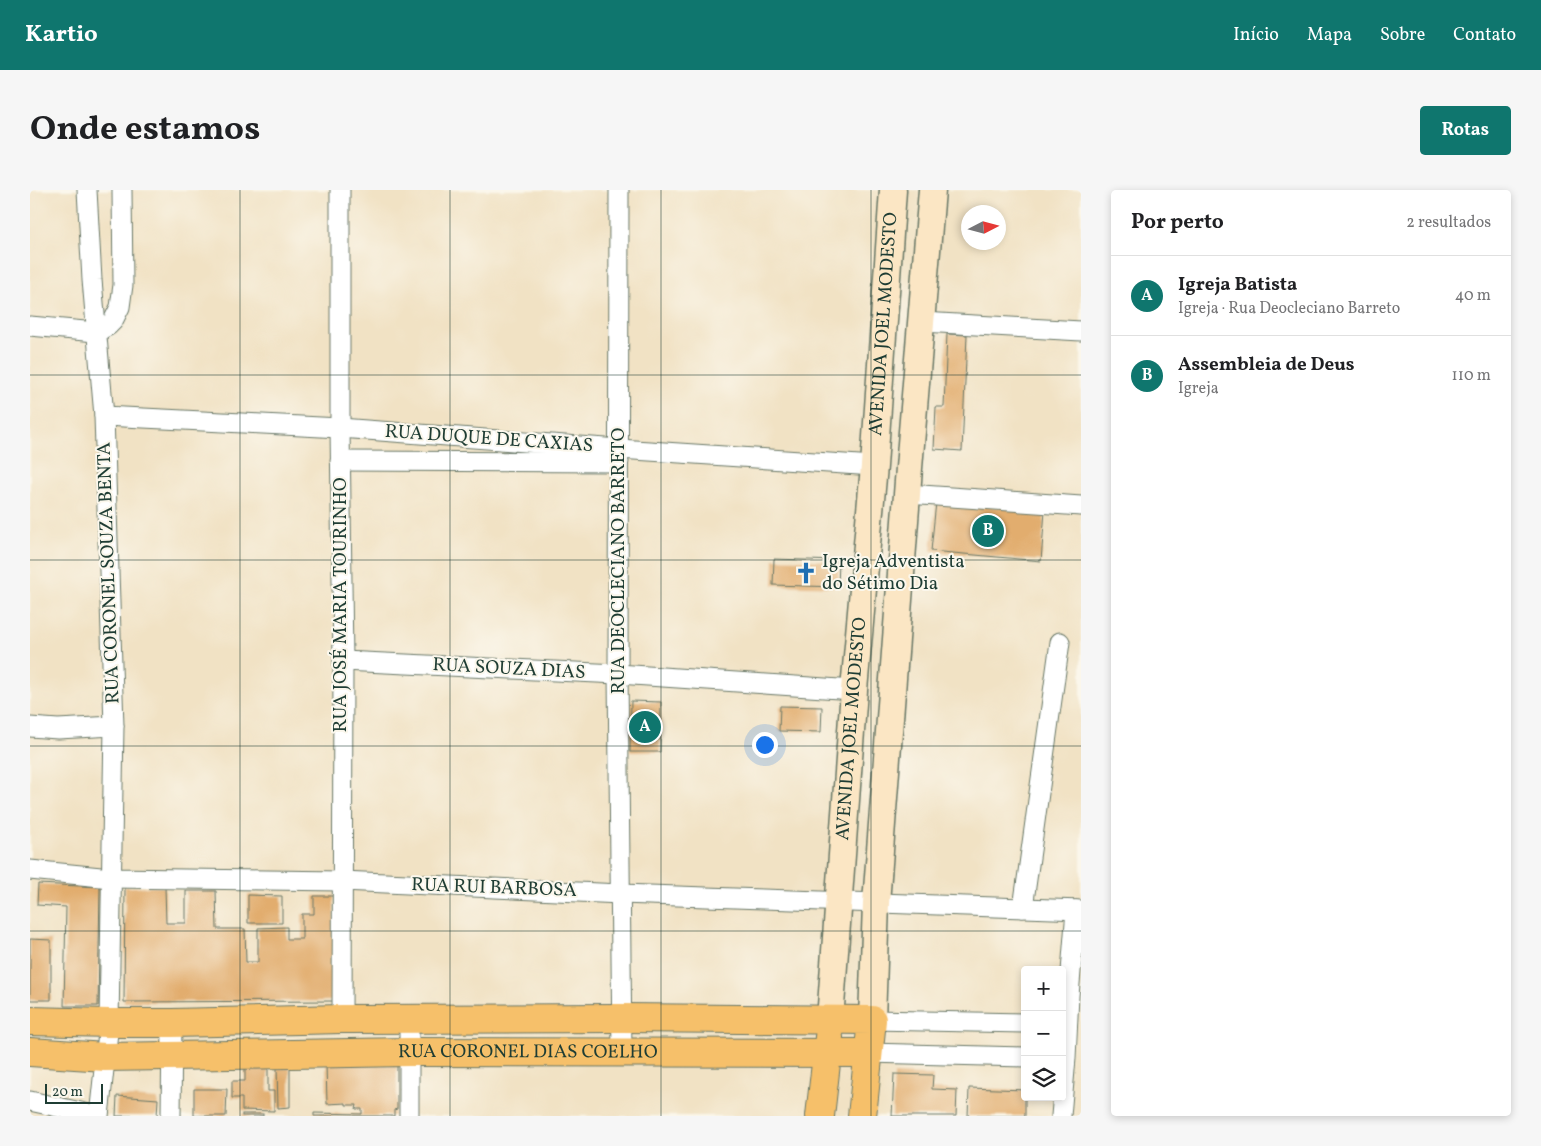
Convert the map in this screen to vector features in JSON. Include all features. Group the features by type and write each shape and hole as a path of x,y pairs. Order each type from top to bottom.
{"main road":[{"name":"RUA CORONEL DIAS COELHO","path":"30,1021 172,1023 342,1019 621,1018 872,1020"},
{"name":"AVENIDA JOEL MODESTO","path":"820,1116 828,1054 830,1020"},
{"name":"AVENIDA JOEL MODESTO","path":"862,1116 872,1020"},
{"name":"RUA CORONEL DIAS COELHO","path":"30,1052 105,1057 409,1052 868,1053"}],"street":[{"name":"RUA CORONEL SOUZA BENTA","path":"87,190 96,332 104,416 114,726 109,1023 99,1116"},
{"path":"30,326 96,332 114,321 120,307 123,285 122,190"},
{"name":"RUA JOSÉ MARIA TOURINHO","path":"340,190 340,461 343,661 342,1019"},
{"name":"RUA DEOCLECIANO BARRETO","path":"619,190 618,674 622,1053"},
{"name":"AVENIDA JOEL MODESTO","path":"830,1020 854,690 874,466 893,190"},
{"name":"AVENIDA JOEL MODESTO","path":"872,1020 876,902 932,190"},
{"path":"922,322 1081,330"},
{"name":"RUA DUQUE DE CAXIAS","path":"104,416 340,428 619,456 874,466"},
{"path":"340,461 619,456"},
{"path":"907,494 1081,506"},
{"path":"1023,908 1060,642"},
{"name":"RUA SOUZA DIAS","path":"343,661 618,674 854,690"},
{"path":"30,727 58,729 114,726"},
{"name":"RUA RUI BARBOSA","path":"30,870 111,878 342,882 1078,910"},
{"path":"1066,1020 1075,996 1078,910"},
{"path":"409,1019 409,1116"},
{"name":"RUA CORONEL DIAS COELHO","path":"872,1020 1021,1023"},
{"path":"171,1116 172,1023"},
{"name":"RUA CORONEL DIAS COELHO","path":"868,1053 1021,1057"},
{"path":"30,1101 99,1116"},
{"path":"1061,1116 1062,1101"}],"building":[{"path":"947,334 967,335 962,451 934,449 936,407 944,407"},
{"path":"936,502 1045,511 1041,561 931,551"},
{"name":"Igreja Adventista do Sétimo Dia","path":"774,559 839,561 838,587 773,585"},
{"path":"631,701 661,702 660,752 630,752"},
{"path":"780,706 822,707 821,732 779,731"},
{"path":"38,884 100,887 98,1006 64,1006 66,907 37,905"},
{"path":"125,887 165,887 166,923 186,923 186,891 216,891 217,929 245,929 246,962 258,962 258,928 287,927 287,939 302,939 302,914 314,914 314,896 334,896 335,1001 124,1002"},
{"path":"248,895 282,896 282,923 248,923"},
{"path":"30,939 51,940 51,1000 30,1000"},
{"path":"326,1063 397,1065 397,1109 394,1110 394,1116 314,1116 314,1113 362,1114 362,1109 356,1109 357,1105 346,1105 346,1103 327,1104"},
{"path":"245,1066 268,1066 268,1091 274,1091 274,1111 242,1110 242,1098 232,1098 232,1081 245,1081"},
{"path":"277,1068 290,1068 290,1107 278,1108"},
{"path":"894,1074 933,1075 932,1089 957,1090 956,1116 892,1116"},
{"path":"969,1088 1021,1090 1021,1101 1025,1101 1025,1116 968,1116"},
{"path":"194,1089 227,1089 226,1116 194,1116"},
{"path":"117,1096 158,1099 157,1116 116,1116"},
{"path":"242,1114 263,1114 263,1116 242,1116"}],"place":[{"name":"Assembleia de Deus","path":"988,531"},
{"name":"Igreja Adventista do Sétimo Dia","path":"806,573"},
{"name":"Igreja Batista","path":"645,727"}]}
